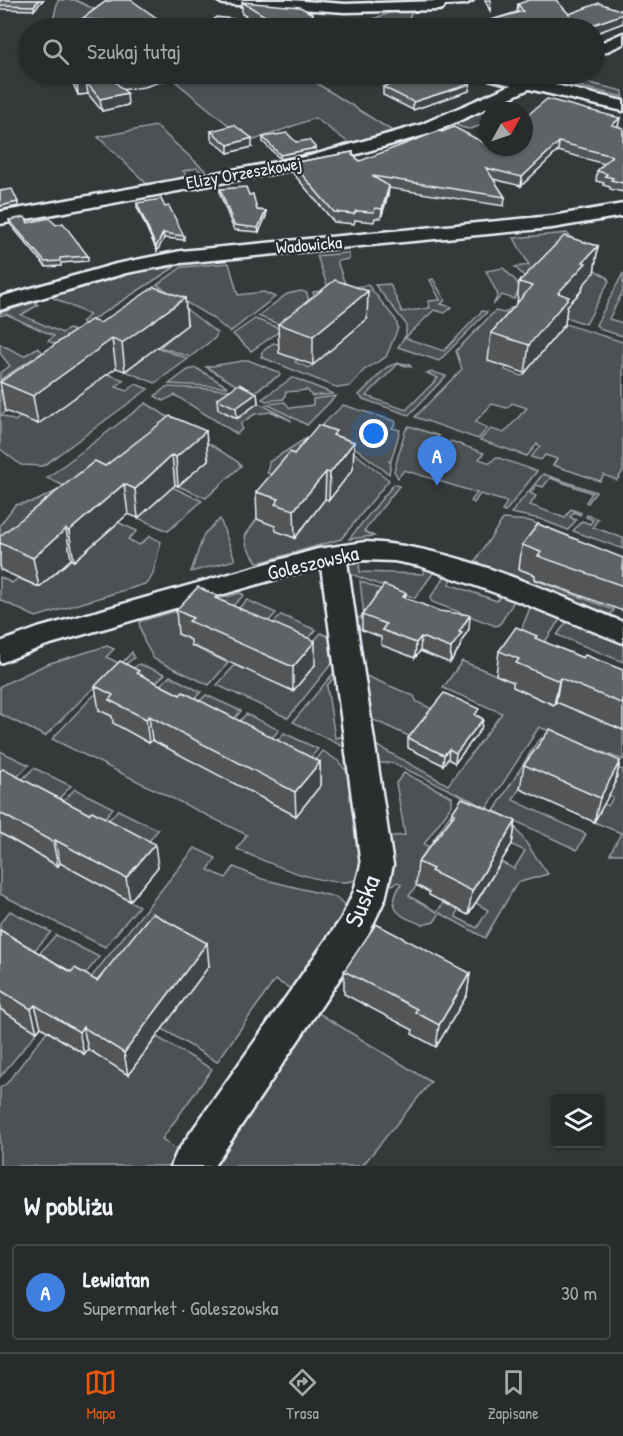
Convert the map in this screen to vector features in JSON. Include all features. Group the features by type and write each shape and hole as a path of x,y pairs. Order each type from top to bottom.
{"street":[{"path":"224,0 438,6 466,0"},
{"path":"605,47 623,38"},
{"name":"Elizy Orzeszkowej","path":"0,218 339,154 434,126 525,84"},
{"path":"531,84 623,106"},
{"name":"Wadowicka","path":"0,304 123,268 181,256 552,222 623,210"},
{"name":"Goleszowska","path":"0,653 26,642 81,625 350,552 394,552 445,565 534,597 623,633"},
{"name":"Suska","path":"191,1166 353,930 364,909 375,877 377,865 333,555"}],"shaded area":[{"path":"58,0 75,0 94,9 85,18 54,18"},
{"path":"397,10 412,11 409,18 376,18"},
{"path":"178,84 318,84 394,132 352,145 315,118 249,142"},
{"path":"571,84 594,84 623,91 623,97"},
{"path":"479,113 479,126 475,128 468,129 455,124"},
{"path":"156,126 208,173 207,176 199,176 204,175 197,168 183,171 190,179 149,186 98,137"},
{"path":"567,233 590,259 589,267 607,277 609,281 586,324 559,315 582,291 579,289 593,273 533,278 524,276 515,267 529,265 514,238"},
{"path":"349,254 349,259 337,261 345,284 327,285 317,256"},
{"path":"229,263 238,295 264,292 275,297 230,332 211,317 157,285 182,267"},
{"path":"175,267 86,324 81,322 90,315 51,297 141,271"},
{"path":"503,268 516,281 520,289 514,299 502,295 493,305 498,295 486,271"},
{"path":"623,273 623,291 609,319 623,323 623,336 602,330 596,325"},
{"path":"433,279 445,300 441,304 452,307 445,313 434,310 405,338 444,351 482,311 487,312 439,361 398,347 406,335 406,324 375,285 390,284 402,312 430,308 428,301 440,300 430,280"},
{"path":"368,285 396,320 398,328 386,357 364,370 350,386 338,388 261,357 262,352 273,343 286,346 280,353 298,359 295,362 309,368 367,319 316,303 313,292"},
{"path":"301,291 307,293 309,302 283,326 258,316 287,294"},
{"path":"35,302 38,305 21,315 62,333 69,329 75,331 55,344 48,341 54,336 6,314 0,316 0,313"},
{"path":"185,308 217,333 215,338 190,357 160,347 188,324 175,319"},
{"path":"511,308 529,314 505,370 522,376 565,324 623,342 623,471 617,480 604,475 600,481 553,465 557,459 545,455 541,460 531,457 540,446 537,444 527,456 480,440 491,429 504,433 527,408 512,403 507,408 492,404 475,422 488,428 478,439 415,417 462,369 456,351 495,311 504,313"},
{"path":"255,319 279,328 280,331 251,351 233,334"},
{"path":"0,344 24,356 37,348 43,352 0,380 0,373 10,366 0,353"},
{"path":"156,347 188,359 155,383 125,371"},
{"path":"248,360 280,373 280,375 251,394 206,367"},
{"path":"398,363 409,364 411,367 398,364 366,396 406,410 438,378 427,373 433,372 446,376 409,415 363,399 359,395 387,367"},
{"path":"196,368 228,387 169,384 188,370"},
{"path":"107,374 124,380 116,387 127,391 136,384 148,389 43,466 21,465 0,449 0,390 15,380 37,387 1,415 15,421 20,417 38,424"},
{"path":"292,378 334,394 312,396 307,390 286,392 284,399 266,401 262,399"},
{"path":"166,387 233,390 218,409 238,419 255,405 261,404 292,421 272,412 255,414 241,423 242,429 237,434 175,395 163,401 155,396"},
{"path":"336,396 307,425 267,404 285,402 290,408 313,405 313,399"},
{"path":"146,403 241,466 206,498 178,486 209,458 193,451 91,498 47,478"},
{"path":"343,405 395,421 392,428 400,430 391,461 389,461 391,463 389,474 354,447 317,430"},
{"path":"409,426 439,436 434,443 445,447 451,441 484,453 479,459 490,463 496,457 537,471 505,512 502,511 507,502 480,494 474,503 471,501 477,493 404,470 398,478 394,471 405,431"},
{"path":"311,435 353,452 389,480 341,539 257,562 247,547 245,536 257,519 279,527 295,538 325,499 330,500 294,481 267,473 269,462"},
{"path":"543,474 596,492 588,503 586,502 592,493 550,478 543,487 537,485 530,493 536,496 530,505 565,518 571,509 581,513 580,515 574,512 570,517 576,520 568,530 540,519 511,513"},
{"path":"394,484 399,486 364,531 374,536 349,539"},
{"path":"172,487 202,501 168,531 138,518"},
{"path":"58,490 38,539 0,571 0,525 15,505 36,501"},
{"path":"587,515 598,519 593,527 623,538 623,549 573,531 582,521 590,524 593,520 586,517"},
{"path":"220,519 235,560 191,572 204,534"},
{"path":"503,519 530,521 569,536 554,555 519,569 537,576 535,580 614,610 605,622 471,567"},
{"path":"117,522 137,531 128,539 139,545 150,536 161,542 153,574 148,583 36,617 0,600 0,577 12,583 18,578 39,587"},
{"path":"352,562 359,563 360,572 424,574 425,565 436,569 415,598 348,573 344,565"},
{"path":"454,575 449,584 497,601 503,592 512,596 514,601 500,624 496,626 432,602 430,598 445,576"},
{"path":"360,581 414,603 365,631 353,626 352,620 364,616"},
{"path":"240,593 244,595 219,619 178,633 195,642 192,646 228,663 209,685 154,659 144,641 139,623 141,621"},
{"path":"247,600 276,613 252,639 222,624"},
{"path":"531,605 561,618 533,659 513,651"},
{"path":"281,615 316,630 294,655 259,639"},
{"path":"568,620 623,643 623,662 557,635"},
{"path":"321,633 331,638 332,663 288,718 217,685 236,664 299,657"},
{"path":"107,646 114,649 106,657 121,664 132,652 134,658 89,692 45,736 0,714 0,686 47,664"},
{"path":"462,661 516,683 513,687 554,705 558,699 623,730 623,760 539,727 487,808 393,763 375,763 372,743 448,785 502,713 443,688"},
{"path":"139,664 165,674 142,695 99,710 155,737 159,743 296,816 303,777 323,751 338,761 351,776 366,863 360,878 349,882 317,879 237,849 247,835 52,739 92,697"},
{"path":"340,665 341,669 327,686 335,738 349,735 346,748 293,722"},
{"path":"359,673 414,696 417,702 437,711 415,739 365,716"},
{"path":"170,676 201,692 177,717 145,700"},
{"path":"206,695 241,711 221,734 185,716"},
{"path":"246,714 279,730 258,753 226,737"},
{"path":"284,733 318,749 297,774 264,756"},
{"path":"542,738 548,738 513,800 586,834 577,850 494,811 537,742"},
{"path":"0,751 29,765 2,792 0,792"},
{"path":"596,759 623,770 623,854 610,854 621,833 594,822 604,804 608,806 613,797 609,795 614,784"},
{"path":"34,768 71,786 46,812 9,792"},
{"path":"404,773 452,797 452,805 424,844 440,853 409,896 437,912 444,902 458,909 456,917 477,928 488,910 476,903 501,862 514,869 525,851 486,832 444,849 432,842 460,801 515,827 548,874 517,883 485,938 440,913 434,922 423,925 397,911 394,900 401,884 398,882 392,885 389,878 385,837 405,835 396,783"},
{"path":"75,789 113,808 89,836 50,815"},
{"path":"118,810 158,830 137,856 96,834"},
{"path":"0,833 57,866 64,859 68,867 139,906 105,947 0,894"},
{"path":"195,848 216,858 208,870 226,878 234,867 262,879 335,897 342,902 348,914 297,992 275,980 217,1062 141,1016 122,978 80,991"},
{"path":"10,911 51,932 23,963 0,949 0,923"},
{"path":"56,935 99,957 71,992 28,966"},
{"path":"0,1009 37,1032 0,1077"},
{"path":"312,1009 431,1082 362,1166 205,1166"},
{"path":"47,1031 84,1054 88,1049 128,1074 157,1037 212,1069 162,1139 183,1154 174,1166 0,1166 0,1088 7,1083"}],"building":[{"path":"0,0 39,0 34,6 0,5"},
{"path":"131,0 157,18 83,18 105,2"},
{"path":"529,0 556,0 569,14 599,3 623,11 623,14 605,20 605,18 499,18 523,11 518,4"},
{"path":"242,2 300,7 313,14 311,18 268,18"},
{"path":"88,84 117,84 127,93 100,99"},
{"path":"394,84 470,84 413,102 383,87"},
{"path":"547,99 620,118 612,125 623,128 623,183 611,180 613,178 605,176 607,174 597,171 612,156 559,142 522,177 486,168 505,197 372,176 389,186 382,209 375,208 374,212 356,211 354,214 334,212 292,163 353,152 352,155 360,161 454,127 479,140 479,156 533,156 533,111"},
{"path":"234,125 252,138 228,145 211,131"},
{"path":"287,133 296,142 309,140 316,148 280,155 263,137"},
{"path":"246,187 249,195 253,194 257,210 266,211 258,228 234,225 220,189"},
{"path":"12,189 18,202 0,206 0,191"},
{"path":"161,199 165,207 169,206 184,236 163,233 156,247 137,203"},
{"path":"25,217 28,223 49,218 56,225 63,223 88,256 60,258 60,261 45,262 9,220"},
{"path":"564,236 598,246 583,262 586,263 558,293 569,297 529,345 491,333 532,286 519,282"},
{"path":"335,280 368,291 313,336 278,324"},
{"path":"154,287 185,298 122,343 112,339 33,396 0,382 91,320 100,323"},
{"path":"239,384 257,393 236,408 217,399"},
{"path":"170,416 206,431 176,457 172,455 135,489 124,484 33,558 0,543 0,536 95,461 105,466"},
{"path":"318,425 336,431 333,435 354,442 330,473 326,472 294,510 275,504 279,499 256,492 290,452 294,454"},
{"path":"538,524 623,558 623,586 538,556 541,552 522,545"},
{"path":"384,585 406,593 403,597 439,611 470,615 459,632 462,633 451,648 421,637 416,643 382,630 386,624 362,615"},
{"path":"198,587 217,596 215,598 315,641 293,667 189,621 193,618 176,610"},
{"path":"516,627 537,636 535,638 583,658 585,655 623,670 623,704 516,663 519,659 499,651"},
{"path":"120,661 139,671 137,673 180,695 183,692 320,762 295,792 149,716 146,719 109,700 113,695 95,686"},
{"path":"444,693 479,709 475,715 483,719 456,753 449,749 444,755 408,738"},
{"path":"550,729 620,761 600,798 524,765"},
{"path":"3,769 89,814 92,811 155,844 126,878 55,840 53,842 0,813 0,771"},
{"path":"462,798 516,821 472,891 418,862 455,814 452,813"},
{"path":"152,913 207,943 124,1053 83,1027 79,1032 35,1005 31,1009 0,990 0,930 71,972 75,968 97,981"},
{"path":"376,924 470,973 439,1025 415,1012 417,1009 344,971"}],"place":[{"name":"Lewiatan","path":"437,486"}]}
